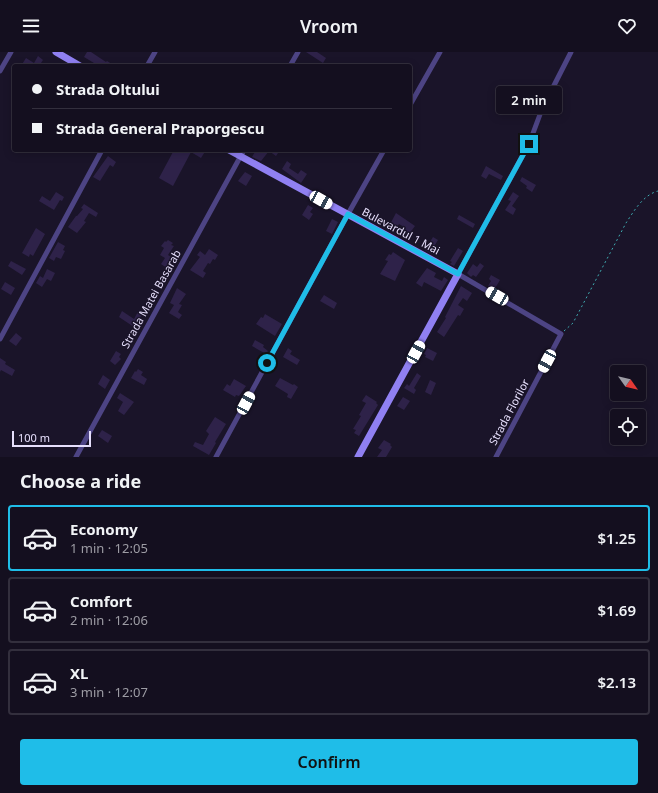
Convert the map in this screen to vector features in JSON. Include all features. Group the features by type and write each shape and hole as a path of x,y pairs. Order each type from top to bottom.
{"street":[{"path":"0,71 11,52"},
{"path":"56,52 77,64"},
{"path":"148,64 155,52"},
{"path":"291,64 298,52"},
{"path":"412,101 440,52"},
{"path":"358,457 529,144 542,109 571,52"},
{"path":"0,339 101,152"},
{"path":"216,457 383,152"},
{"name":"Bulevardul 1 Mai","path":"242,153 348,214 458,274 561,334"},
{"name":"Strada Matei Basarab","path":"76,457 242,153"},
{"name":"Strada Florilor","path":"496,457 561,334"}],"path":[{"path":"561,334 573,324 634,210 653,192 658,191"}],"building":[{"path":"87,52 91,52 112,64 94,64 84,57"},
{"path":"306,52 317,52 326,58 323,63"},
{"path":"38,56 43,60 40,64 22,64 26,58 34,63"},
{"path":"173,152 191,152 173,186 159,178"},
{"path":"191,152 205,152 201,158"},
{"path":"255,152 268,152 261,161 252,157"},
{"path":"270,152 279,152 276,156"},
{"path":"108,156 116,162 113,167 110,165 100,181 93,177"},
{"path":"287,161 291,164 289,168 298,174 301,170 307,174 301,183 282,169"},
{"path":"486,166 503,176 501,180 489,174 486,179 481,176"},
{"path":"245,172 252,176 246,186 238,181"},
{"path":"522,177 536,185 532,192 520,181"},
{"path":"56,192 64,197 62,201 60,200 54,210 39,201 42,196 50,201"},
{"path":"513,192 519,196 512,206 516,209 513,215 505,210 511,201 508,200"},
{"path":"84,204 98,213 96,217 89,213 84,221 86,222 77,233 68,227 83,209 81,208"},
{"path":"308,205 313,208 310,212 313,214 309,220 302,215"},
{"path":"396,213 415,226 406,238 401,234 406,228 399,224 394,231 388,228"},
{"path":"459,215 475,224 473,228 457,219"},
{"path":"332,219 338,222 332,234 326,231"},
{"path":"36,228 45,234 33,256 30,254 29,257 22,253"},
{"path":"433,237 438,240 430,253 425,250"},
{"path":"168,240 173,243 171,245 174,246 168,255 176,260 174,263 171,262 167,268 161,264 165,258 160,255 164,248 161,246"},
{"path":"58,242 65,246 63,250 65,251 61,259 56,257 54,261 49,258"},
{"path":"458,248 463,251 454,266 450,264 452,262 450,261"},
{"path":"209,249 218,255 210,264 208,263 203,271 206,273 203,278 190,270 200,257 197,255 200,251 205,255"},
{"path":"393,252 405,260 395,281 380,274 388,261 385,260 389,254 391,255"},
{"path":"11,261 26,269 22,275 8,266"},
{"path":"480,263 484,266 476,277 473,275 471,277 467,273 473,264 477,267"},
{"path":"427,268 436,273 434,277 442,281 444,277 448,280 441,291 424,282 422,287 416,283"},
{"path":"47,269 55,273 51,281 47,279 42,287 36,283 40,276 43,278"},
{"path":"491,275 500,280 494,290 488,286 491,281 489,279"},
{"path":"5,282 15,288 11,295 1,289"},
{"path":"461,286 472,293 467,301 463,298 458,305 464,309 460,316 458,315 444,337 437,332 446,318 445,317"},
{"path":"177,288 186,294 179,304 182,305 178,312 182,315 179,319 169,313 174,305 170,303"},
{"path":"324,295 337,303 334,309 320,301"},
{"path":"139,310 143,313 134,327 119,317 122,311 134,319"},
{"path":"265,314 282,324 275,336 256,324"},
{"path":"16,333 22,338 16,346 9,341"},
{"path":"255,340 264,345 263,347 268,351 266,354 252,346"},
{"path":"288,348 292,351 290,354 300,360 297,365 283,357"},
{"path":"427,348 437,353 433,361 425,357 426,355 424,354"},
{"path":"116,351 121,354 119,357 121,359 115,365 110,361"},
{"path":"0,358 6,362 5,364 15,370 12,376 1,370 0,372"},
{"path":"138,369 143,372 141,375 147,379 144,385 131,378"},
{"path":"417,373 421,376 414,388 416,390 414,394 404,388 407,384 409,386"},
{"path":"103,375 110,380 105,389 98,384"},
{"path":"280,378 298,387 291,399 287,397 288,394 275,386"},
{"path":"234,379 246,386 239,396 236,395 235,397 223,390 227,384 230,386"},
{"path":"430,380 436,383 431,395 425,392"},
{"path":"120,393 134,402 124,415 118,411 123,402 117,398"},
{"path":"366,395 377,402 376,403 378,405 359,436 354,433 356,430 353,429 361,416 359,415 366,403 362,401"},
{"path":"403,397 410,401 404,410 397,406"},
{"path":"215,417 226,424 209,455 193,446 195,442 203,445 209,434 206,431"},
{"path":"102,430 112,436 108,443 98,436"},
{"path":"384,440 391,444 390,445 392,447 386,457 377,457 382,450 378,448"}],"route":[{"path":"267,363 348,214 458,274 529,144"}]}
